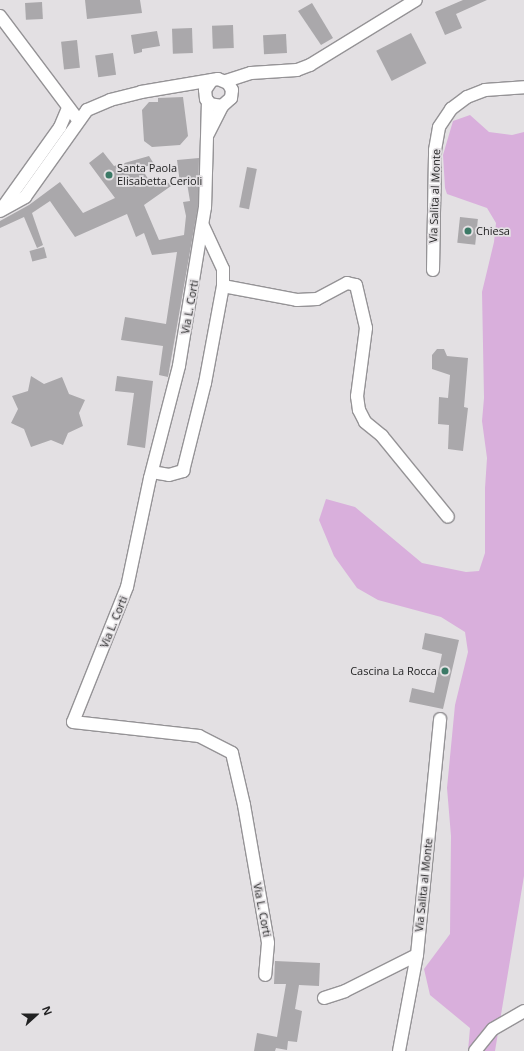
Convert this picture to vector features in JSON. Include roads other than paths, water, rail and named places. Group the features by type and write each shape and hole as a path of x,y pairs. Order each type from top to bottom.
{"street":[{"path":"0,211 25,197 46,170 78,120 87,110 110,100 183,83 218,79 226,81 250,73 270,73 297,70 316,62 416,0"},
{"path":"0,16 78,120"},
{"path":"183,83 206,97 216,106 222,106 227,103 232,94 256,77 270,73"},
{"path":"206,97 207,84 212,80"},
{"path":"226,81 232,94"},
{"name":"Via Salita al Monte","path":"433,270 435,150 439,127 451,109 467,97 485,90 524,87"},
{"name":"Via L. Corti","path":"206,97 207,135 203,226 179,366 152,472 124,599 73,722 199,736 232,753 244,805 268,944 265,975"},
{"name":"Via L. Corti","path":"207,135 222,106"},
{"path":"0,211 60,127 68,108"},
{"path":"152,472 169,475 183,471 205,383 223,286 223,269 203,226"},
{"path":"223,286 297,300 317,299 347,283 356,285 366,328 356,396 359,410 365,422 382,436 448,517"},
{"name":"Via Salita al Monte","path":"399,1051 417,955 440,719"},
{"path":"324,998 345,992 417,955"},
{"path":"475,1051 493,1029 524,1011"}],"place":[{"name":"Santa Paola Elisabetta Cerioli","path":"109,175"},
{"name":"Chiesa","path":"468,231"},
{"name":"Cascina La Rocca","path":"445,671"}]}
